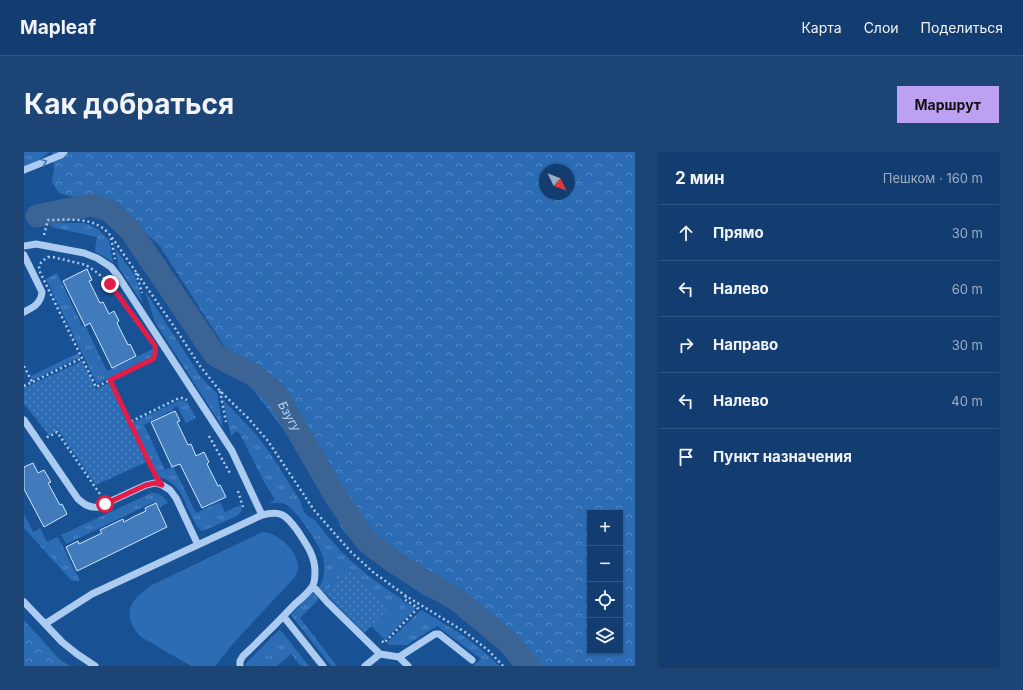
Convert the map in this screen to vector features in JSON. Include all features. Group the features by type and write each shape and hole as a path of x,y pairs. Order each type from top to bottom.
{"street":[{"path":"24,170 61,155 64,152"},
{"path":"24,246 36,244 84,254 97,258 111,267 232,451 262,515"},
{"path":"24,255 42,292 39,302 24,312"},
{"path":"24,420 78,499 84,504 92,508 98,507 146,485 155,483 162,485 170,490 176,498 198,545"},
{"path":"45,624 92,594 262,515 268,513 279,514 286,516 311,552 316,573 313,586 284,617 243,656 240,661 240,666"},
{"path":"313,586 327,602 380,654 399,657 408,666"},
{"path":"24,602 62,642 76,654 95,666"},
{"path":"284,617 323,666"},
{"path":"399,657 435,634 439,634 472,660"},
{"path":"366,666 380,654"}],"path":[{"path":"44,235 48,220 68,220 87,221 101,227 111,236 200,366 220,391 248,418 268,441 314,510 351,552 373,572 406,596 465,632 489,651 503,666"},
{"path":"48,257 53,257 86,265 95,271 110,284 155,346 156,354 153,359 110,380 96,387 39,270 42,260 48,257"},
{"path":"24,386 82,358"},
{"path":"24,366 32,382"},
{"path":"110,380 155,475 162,485"},
{"path":"130,422 179,398 183,398 190,403"},
{"path":"206,430 233,478"},
{"path":"43,431 48,437 57,432 100,493 105,504"},
{"path":"236,485 243,507"},
{"path":"379,638 384,643 418,608 404,599 406,596"}],"green space":[{"path":"24,152 50,152 34,163 24,167"},
{"path":"52,152 635,152 635,666 516,666 511,659 480,630 450,608 422,594 366,556 342,529 332,506 303,463 290,438 248,383 159,245 107,200 68,196 59,193 52,182 54,169"},
{"path":"52,223 85,223 99,230 109,240 113,263 104,256 95,252 97,237 51,227"},
{"path":"115,248 135,276 143,304 119,268"},
{"path":"57,273 82,326 85,325 107,371 153,349 153,355 150,358 97,384 46,279"},
{"path":"145,291 201,377 217,393 223,428 155,322"},
{"path":"78,353 80,357 33,380 31,376"},
{"path":"82,361 96,389 109,383 146,462 96,485 58,430 49,435 24,404 24,388"},
{"path":"182,400 188,403 196,418 186,423 177,406 173,408 173,410 144,425 165,470 173,466 196,513 220,502 225,512 241,505 242,510 237,516 203,531 196,525 178,489 164,478 157,476 132,423"},
{"path":"223,400 254,432 270,453 301,502 302,508 306,514 314,519 338,548 356,565 402,599 402,601 416,608 408,616 394,603 389,608 349,568 325,593 319,587 324,573 324,564 321,551 307,528 290,507 283,503 269,503 275,500 264,482 240,434 237,431 231,436"},
{"path":"151,493 161,495 168,503 160,507 154,502 66,544 61,535"},
{"path":"24,514 33,532 40,528 47,542 58,537 80,581 72,581 24,528"},
{"path":"262,532 274,535 291,549 295,555 298,568 295,577 237,639 215,666 191,666 141,637 135,629 129,614 133,602 138,596 152,585"},
{"path":"349,568 389,608 364,633 325,593"},
{"path":"314,590 318,600 300,618 337,666 331,666 291,615"},
{"path":"394,602 408,616 385,640 371,626"},
{"path":"421,610 452,628 472,642 499,666 473,666 481,659 437,626 407,645 389,645 387,643"},
{"path":"24,620 59,659 70,666 24,666"},
{"path":"279,630 309,666 301,666 291,654 277,666 246,666 245,665 247,662"}],"building":[{"path":"87,269 92,280 89,281 100,303 103,302 109,314 114,311 119,321 117,323 128,345 130,344 136,356 112,368 90,323 85,326 63,281"},
{"path":"175,411 180,421 177,422 188,445 191,444 196,456 204,452 209,462 207,464 218,486 220,485 226,497 202,508 180,464 172,467 151,422"},
{"path":"33,463 38,473 44,470 51,482 48,483 60,505 62,504 67,514 44,527 24,489 24,467"},
{"path":"156,503 167,527 77,571 66,547 78,541 79,544 102,533 100,530 123,519 124,522 146,511 145,508"}],"waterway":[{"name":"Бзугу","path":"37,216 91,205 109,210 131,231 215,355 252,374 275,392 336,497 366,541 397,564 457,600 509,643 528,666"}],"route":[{"path":"105,504 146,485 155,483 162,485 155,475 110,380 153,359 156,354 155,346 110,284"}]}
